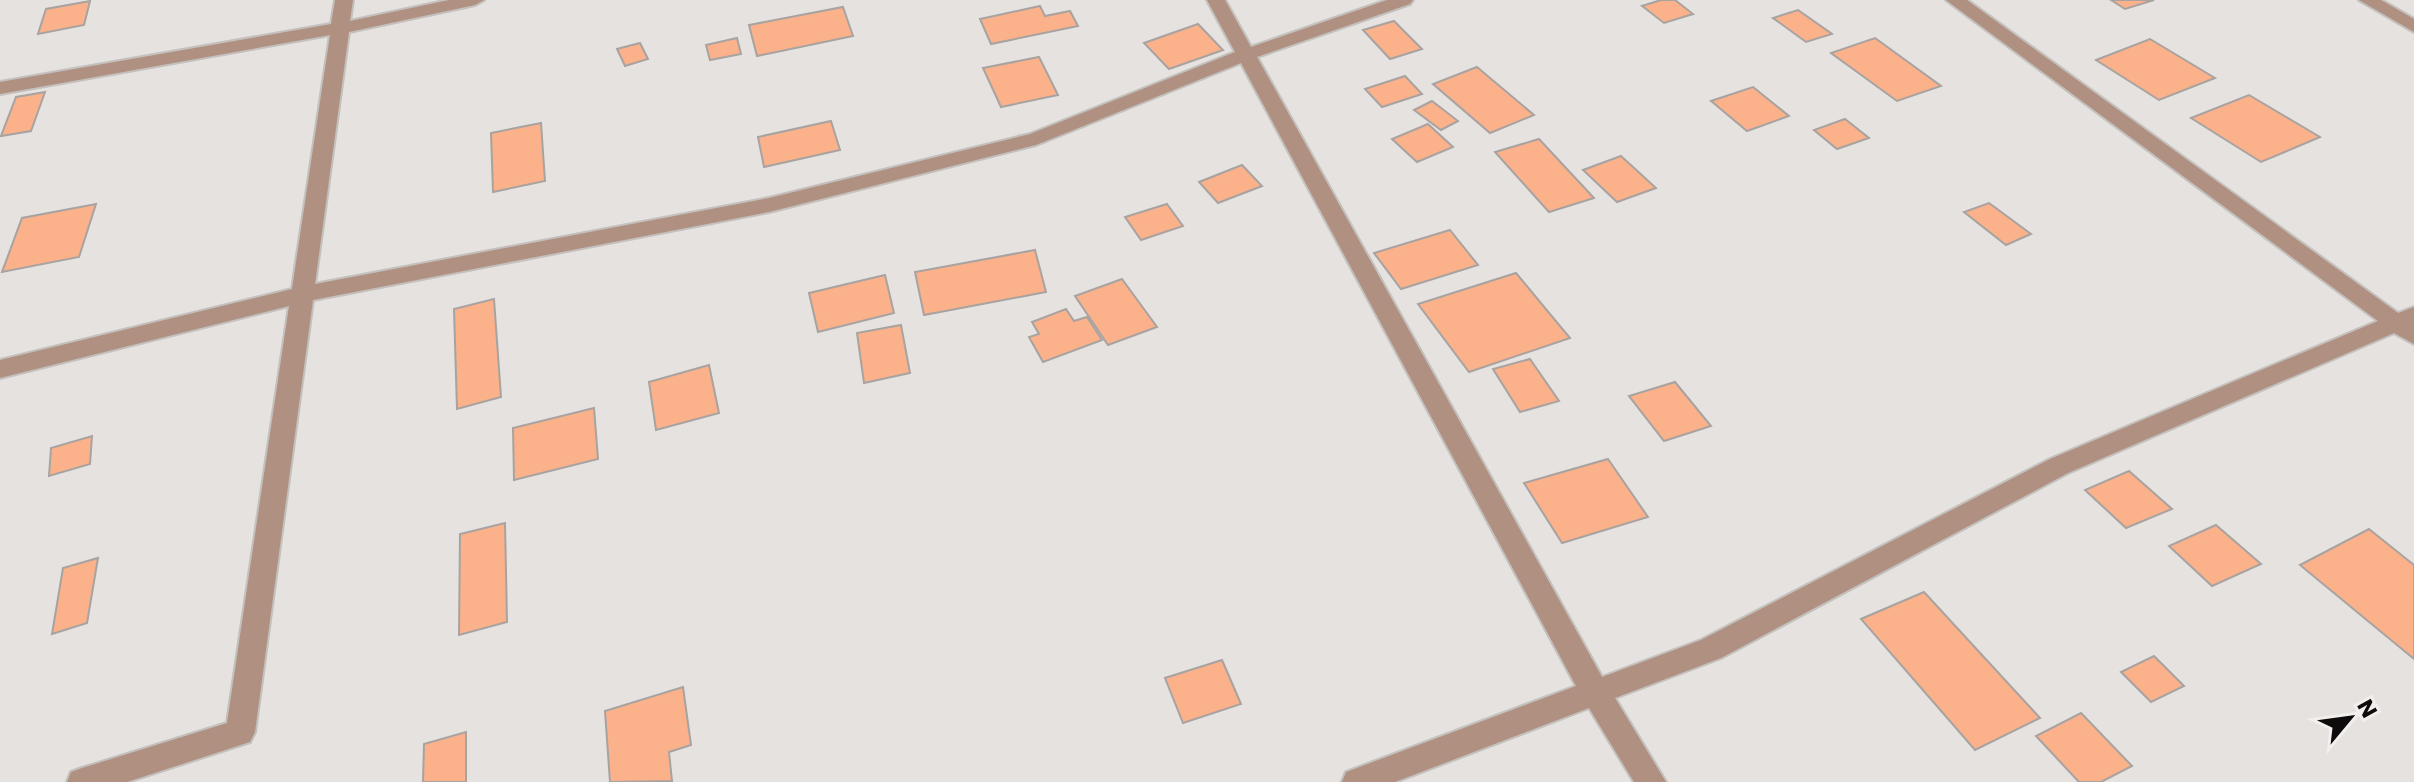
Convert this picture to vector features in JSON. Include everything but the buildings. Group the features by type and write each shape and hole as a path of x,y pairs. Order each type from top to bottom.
{"street":[{"path":"82,782 240,732 305,294 344,0"},
{"path":"0,88 341,28 475,0"},
{"path":"1216,0 1594,691 1651,782"},
{"path":"0,369 305,294 769,205 1036,139 1245,55 1404,0"},
{"path":"1955,0 2409,325"},
{"path":"2368,0 2414,27"},
{"path":"1357,782 1711,649 2059,466 2409,325"}]}
